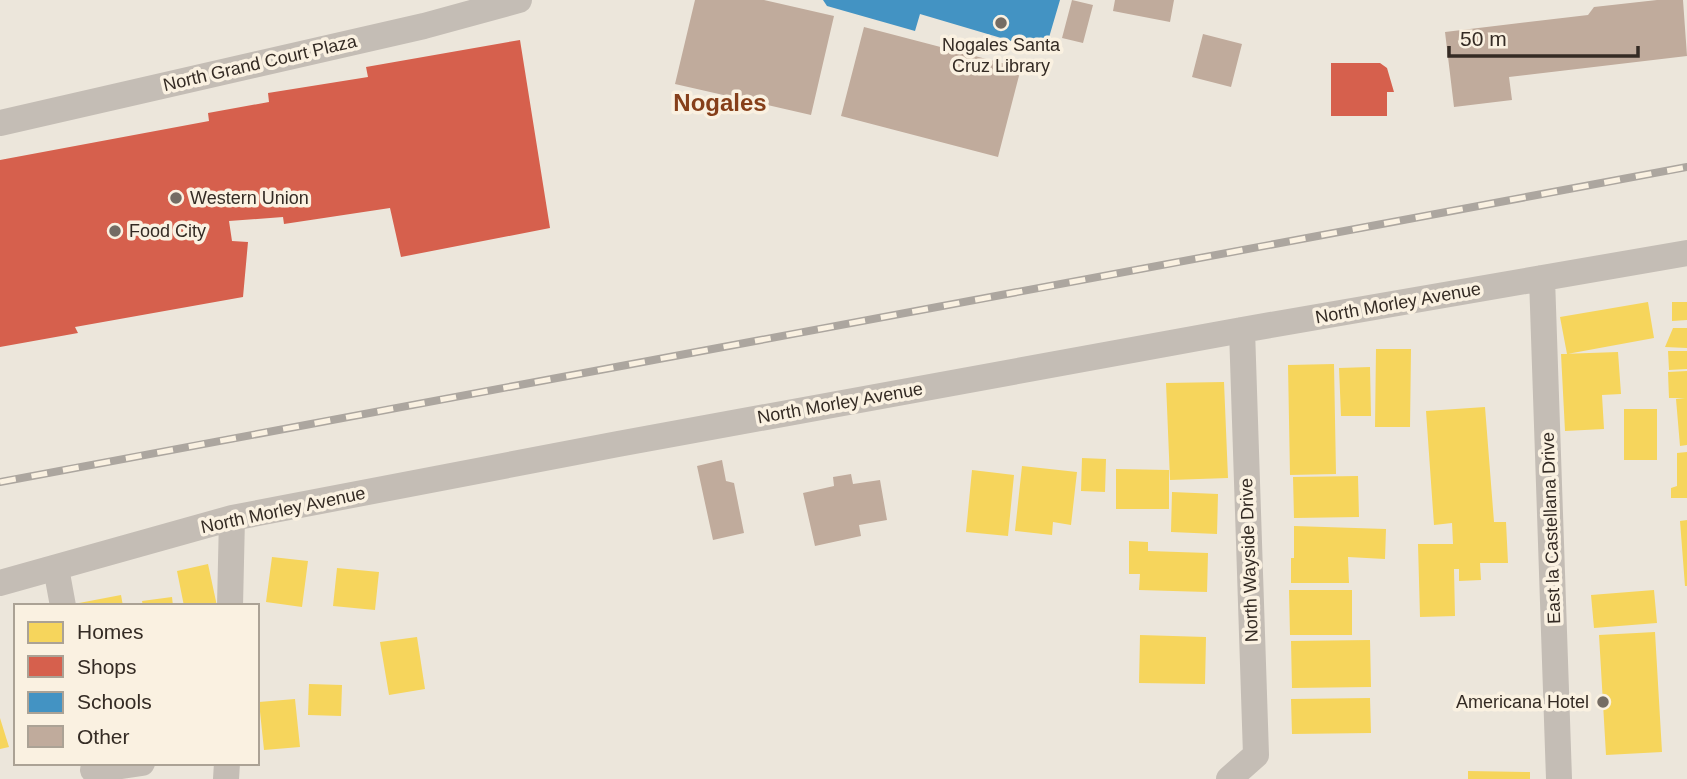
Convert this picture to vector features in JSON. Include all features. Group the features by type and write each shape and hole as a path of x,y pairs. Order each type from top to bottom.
{"street":[{"name":"North Grand Court Plaza","path":"0,123 413,29 519,0"},
{"name":"North Morley Avenue","path":"0,583 232,518 1242,330 1687,253"},
{"name":"East la Castellana Drive","path":"1542,278 1559,779"},
{"name":"North Wayside Drive","path":"1229,779 1256,755 1242,330"},
{"path":"230,604 232,518"},
{"path":"56,568 63,604"},
{"path":"92,771 130,765"}],"building: Homes":[{"path":"1648,302 1654,338 1567,354 1560,317"},
{"path":"1672,302 1687,302 1687,320 1672,321"},
{"path":"1673,328 1687,328 1687,348 1665,347"},
{"path":"1376,349 1411,349 1410,427 1375,427"},
{"path":"1668,351 1687,351 1687,369 1669,370"},
{"path":"1618,352 1621,394 1602,395 1604,429 1565,431 1561,354"},
{"path":"1334,364 1336,474 1290,475 1288,365"},
{"path":"1370,367 1371,416 1341,416 1339,368"},
{"path":"1687,371 1687,445 1680,446 1676,399 1685,398 1669,398 1668,372"},
{"path":"1224,382 1228,478 1170,480 1166,383"},
{"path":"1485,407 1494,522 1506,522 1508,563 1480,563 1481,580 1459,581 1459,569 1454,569 1455,616 1420,617 1418,544 1453,544 1452,523 1434,525 1426,411"},
{"path":"1624,409 1657,409 1657,460 1624,460"},
{"path":"1687,452 1687,498 1671,498 1671,488 1677,486 1677,453"},
{"path":"1082,458 1106,459 1105,492 1081,491"},
{"path":"1022,466 1077,472 1071,525 1053,522 1052,535 1015,531"},
{"path":"1116,469 1169,470 1169,509 1116,509"},
{"path":"972,470 1014,475 1008,536 966,532"},
{"path":"1358,476 1359,517 1294,518 1293,477"},
{"path":"1172,492 1218,494 1217,534 1171,532"},
{"path":"1687,520 1687,586 1685,586 1680,521"},
{"path":"1294,526 1386,529 1385,559 1348,557 1349,583 1291,583"},
{"path":"1129,541 1148,542 1148,551 1208,553 1207,592 1139,590 1140,574 1129,574"},
{"path":"272,557 308,561 302,607 266,602"},
{"path":"208,564 217,604 184,604 177,571"},
{"path":"337,568 379,572 375,610 333,606"},
{"path":"1289,590 1352,590 1352,635 1290,635"},
{"path":"1654,590 1657,623 1594,628 1591,595"},
{"path":"121,595 123,604 79,604"},
{"path":"172,597 173,604 143,604 142,601"},
{"path":"1655,632 1662,752 1606,755 1599,635"},
{"path":"1140,635 1206,637 1205,684 1139,683"},
{"path":"417,637 425,689 389,695 380,642"},
{"path":"1370,640 1371,687 1292,688 1291,641"},
{"path":"309,684 342,685 341,716 308,715"},
{"path":"1370,698 1371,733 1292,734 1291,699"},
{"path":"295,699 300,747 264,750 259,702"},
{"path":"0,718 9,747 0,749"},
{"path":"1468,771 1530,772 1530,779 1468,779"}],"building: Shops":[{"path":"520,40 550,228 401,257 390,208 284,224 283,217 229,221 232,241 248,242 243,297 75,327 78,333 0,347 0,160 209,121 208,113 269,102 268,93 368,77 366,67"},
{"path":"1331,63 1380,63 1387,68 1394,92 1387,92 1387,116 1331,116"}],"building: Schools":[{"name":"Nogales Santa Cruz Library","path":"823,0 1060,0 1045,51 920,14 915,31 827,6"}],"building: Other":[{"path":"695,0 764,0 834,16 811,115 675,84"},
{"path":"1072,0 1093,5 1083,43 1062,38"},
{"path":"1115,0 1174,0 1170,22 1113,11"},
{"path":"1683,0 1687,56 1509,77 1512,100 1454,107 1445,32 1588,15 1594,7"},
{"path":"864,27 1021,68 998,157 841,116"},
{"path":"1203,34 1242,44 1231,87 1192,77"},
{"path":"722,460 726,481 734,483 744,533 713,540 697,466"},
{"path":"851,474 853,484 880,480 887,520 859,525 861,536 815,546 803,493 834,486 833,477"}],"railway":[{"path":"0,482 1687,167"}],"place":[{"name":"Nogales Santa Cruz Library","path":"1001,23"},
{"name":"Western Union","path":"176,198"},
{"name":"Food City","path":"115,231"},
{"name":"Americana Hotel","path":"1603,702"}],"district":[{"name":"Nogales","path":"720,102"}]}
